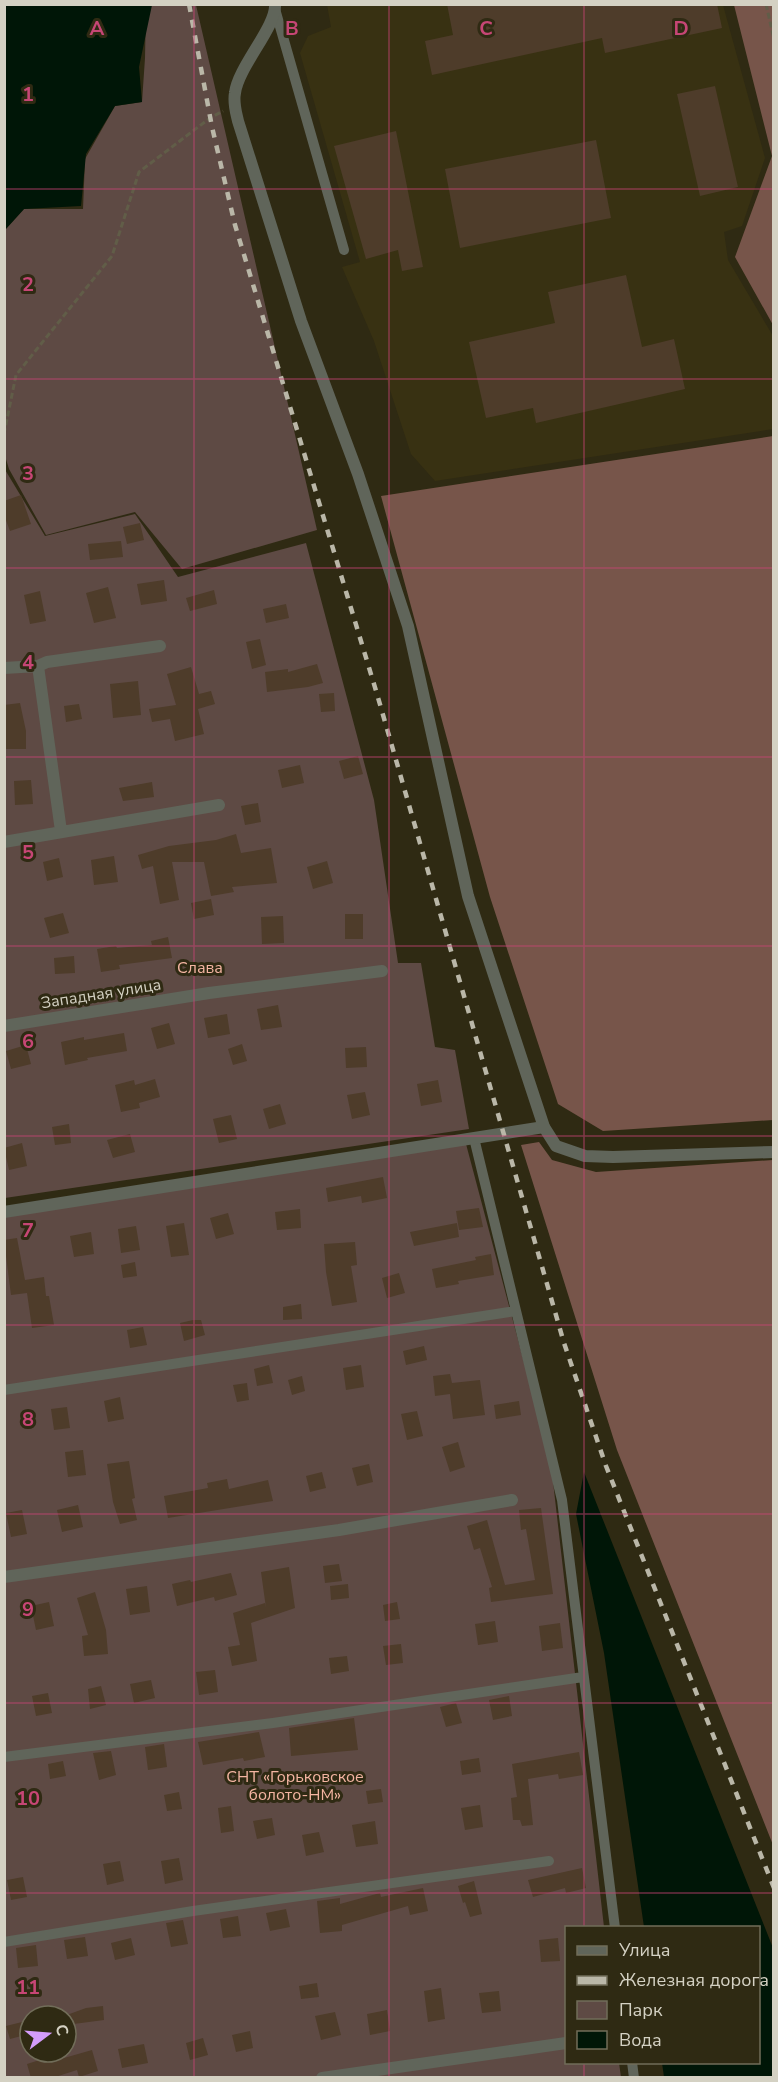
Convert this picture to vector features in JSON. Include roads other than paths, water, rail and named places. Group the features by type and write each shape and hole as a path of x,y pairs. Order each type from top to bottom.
{"street":[{"path":"275,7 270,24 252,54 235,92 235,104 246,153 301,321 358,474 408,626 468,896 544,1127 556,1146 585,1156 774,1152"},
{"path":"4,668 38,666 46,662 159,646"},
{"path":"38,666 61,831"},
{"path":"4,842 219,805"},
{"name":"Западная улица","path":"4,1026 209,993 382,971"},
{"path":"4,1212 544,1127"},
{"path":"4,1577 339,1530 512,1500"},
{"path":"322,2078 565,2043"}],"lane":[{"path":"275,7 344,250"},
{"path":"474,1138 561,1500 615,1926"},
{"path":"4,1390 516,1311"},
{"path":"4,1757 273,1722 584,1677"},
{"path":"4,1942 193,1911 549,1861"}],"water":[{"path":"5,4 152,5 139,67 142,102 115,106 86,154 81,206 24,209 5,230"},
{"path":"584,1472 773,1948 773,2077 664,2077 662,2064 760,2064 760,1926 644,1926 604,1653 576,1514"}],"railway":[{"path":"189,4 212,127 235,225 377,694 564,1343 606,1466 774,1888"}],"park label":[{"name":"Слава","path":"200,968"},
{"name":"СНТ «Горьковское болото-НМ»","path":"295,1786"}]}
